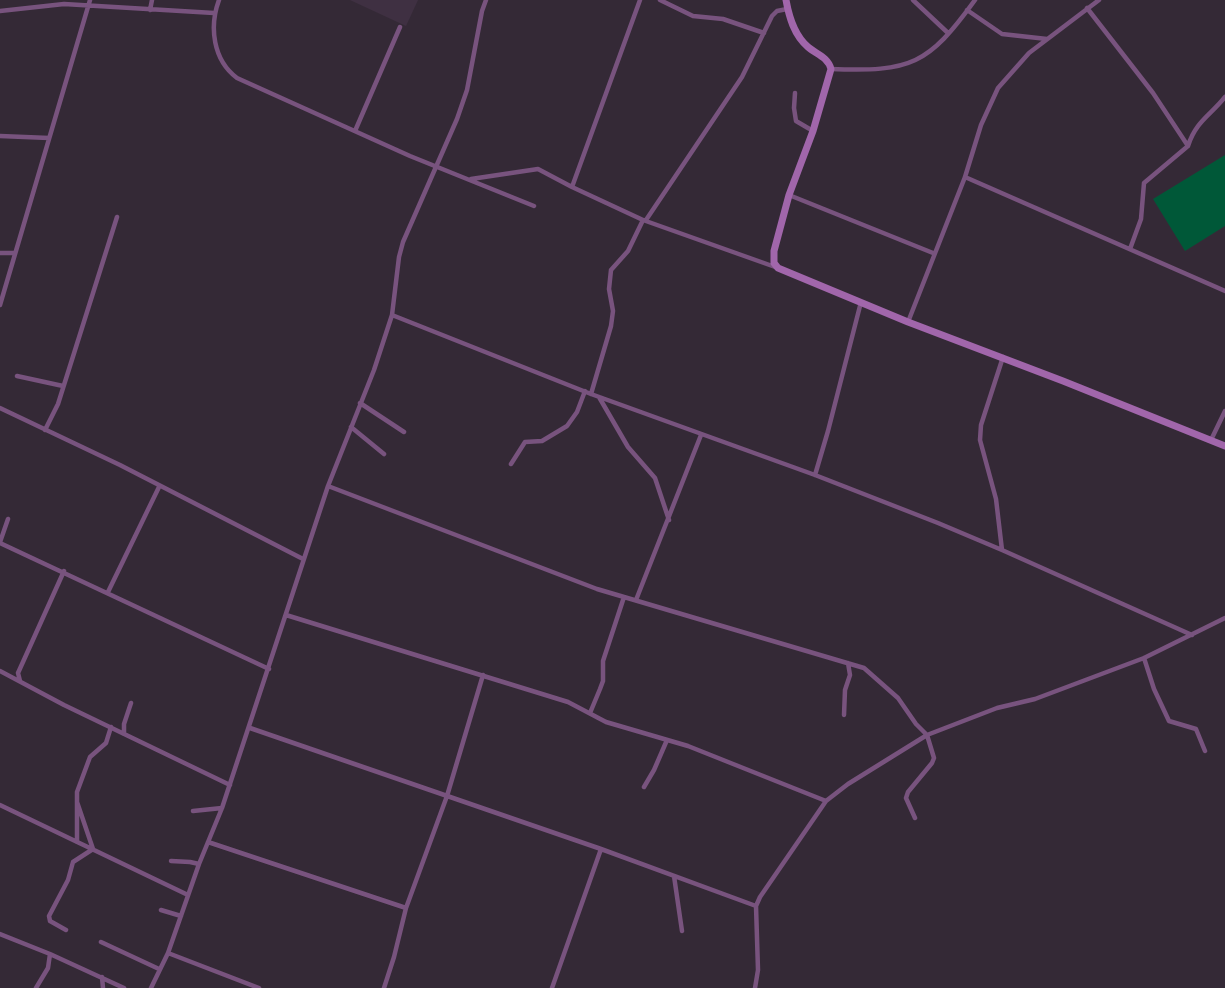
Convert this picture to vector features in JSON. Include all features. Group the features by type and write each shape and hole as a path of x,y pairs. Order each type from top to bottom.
{"street":[{"path":"150,10 152,0"},
{"path":"219,0 214,13 218,56 231,74 437,167 534,206"},
{"path":"151,988 168,953 199,864 222,808 328,486 392,315 403,242 437,167 467,90 486,0"},
{"path":"572,188 640,0"},
{"path":"660,0 693,16 723,19 764,33"},
{"path":"778,268 774,263 774,251 789,195 813,131 831,69 827,60 802,41 793,26 786,0"},
{"path":"913,0 948,33"},
{"path":"831,69 889,69 928,54 975,0"},
{"path":"908,322 933,253 965,177 981,125 998,88 1029,53 1099,0"},
{"path":"0,305 89,2"},
{"path":"0,11 89,2 150,10 214,13"},
{"path":"1087,8 1153,93 1188,146"},
{"path":"591,394 611,326 613,311 609,289 611,270 628,250 644,220 742,77 774,14 788,9"},
{"path":"967,10 1002,34 1047,39"},
{"path":"355,131 399,27"},
{"path":"795,93 796,121 813,131"},
{"path":"1130,249 1140,225 1144,183 1188,146 1198,123 1225,97"},
{"path":"0,136 49,138"},
{"path":"471,180 538,170 644,220 778,268 908,322 1003,357 1225,446"},
{"path":"965,177 1225,291"},
{"path":"789,195 933,253"},
{"path":"45,430 58,404 117,217"},
{"path":"0,253 15,253"},
{"path":"815,475 861,302"},
{"path":"392,315 591,394 815,475 1002,550 1192,635"},
{"path":"1002,550 996,499 980,440 982,420 1003,357"},
{"path":"17,376 63,386"},
{"path":"511,464 525,442 542,441 567,426 578,412 585,391"},
{"path":"600,397 628,447 657,480 669,520"},
{"path":"360,403 404,432"},
{"path":"0,408 120,465 303,559"},
{"path":"1211,440 1225,411"},
{"path":"351,427 384,454"},
{"path":"636,600 701,435"},
{"path":"328,486 559,575 624,597 864,668 893,693 927,735 934,758 932,764 908,792 906,798 915,818"},
{"path":"108,592 159,487"},
{"path":"8,519 0,542 268,669"},
{"path":"20,681 18,673 64,571"},
{"path":"590,713 603,681 603,661 624,597"},
{"path":"286,615 568,702 606,722 707,753 826,801"},
{"path":"755,988 758,970 756,906 768,884 826,801 848,784 927,735 997,708 1035,699 1144,658 1225,618"},
{"path":"1144,658 1154,689 1169,721 1196,729 1205,751"},
{"path":"844,715 845,690 850,675 848,663"},
{"path":"0,671 230,785"},
{"path":"384,988 406,908 447,796 483,675"},
{"path":"124,734 124,724 131,703"},
{"path":"77,842 77,792 90,757 106,743 111,727"},
{"path":"250,728 601,849 756,906"},
{"path":"644,787 667,740"},
{"path":"77,802 93,849"},
{"path":"0,805 188,895"},
{"path":"194,812 222,808"},
{"path":"208,842 406,908"},
{"path":"66,930 50,921 49,916 68,880 73,862 93,849"},
{"path":"552,988 601,849"},
{"path":"171,861 199,864"},
{"path":"674,876 682,931"},
{"path":"161,910 181,916"},
{"path":"0,934 124,988"},
{"path":"101,942 159,969"},
{"path":"168,953 258,988"},
{"path":"36,988 48,968 50,954"},
{"path":"102,977 103,988"}],"shaded area":[{"path":"350,0 418,0 406,26"}],"green space":[{"path":"1225,155 1225,226 1185,251 1153,199"}]}
